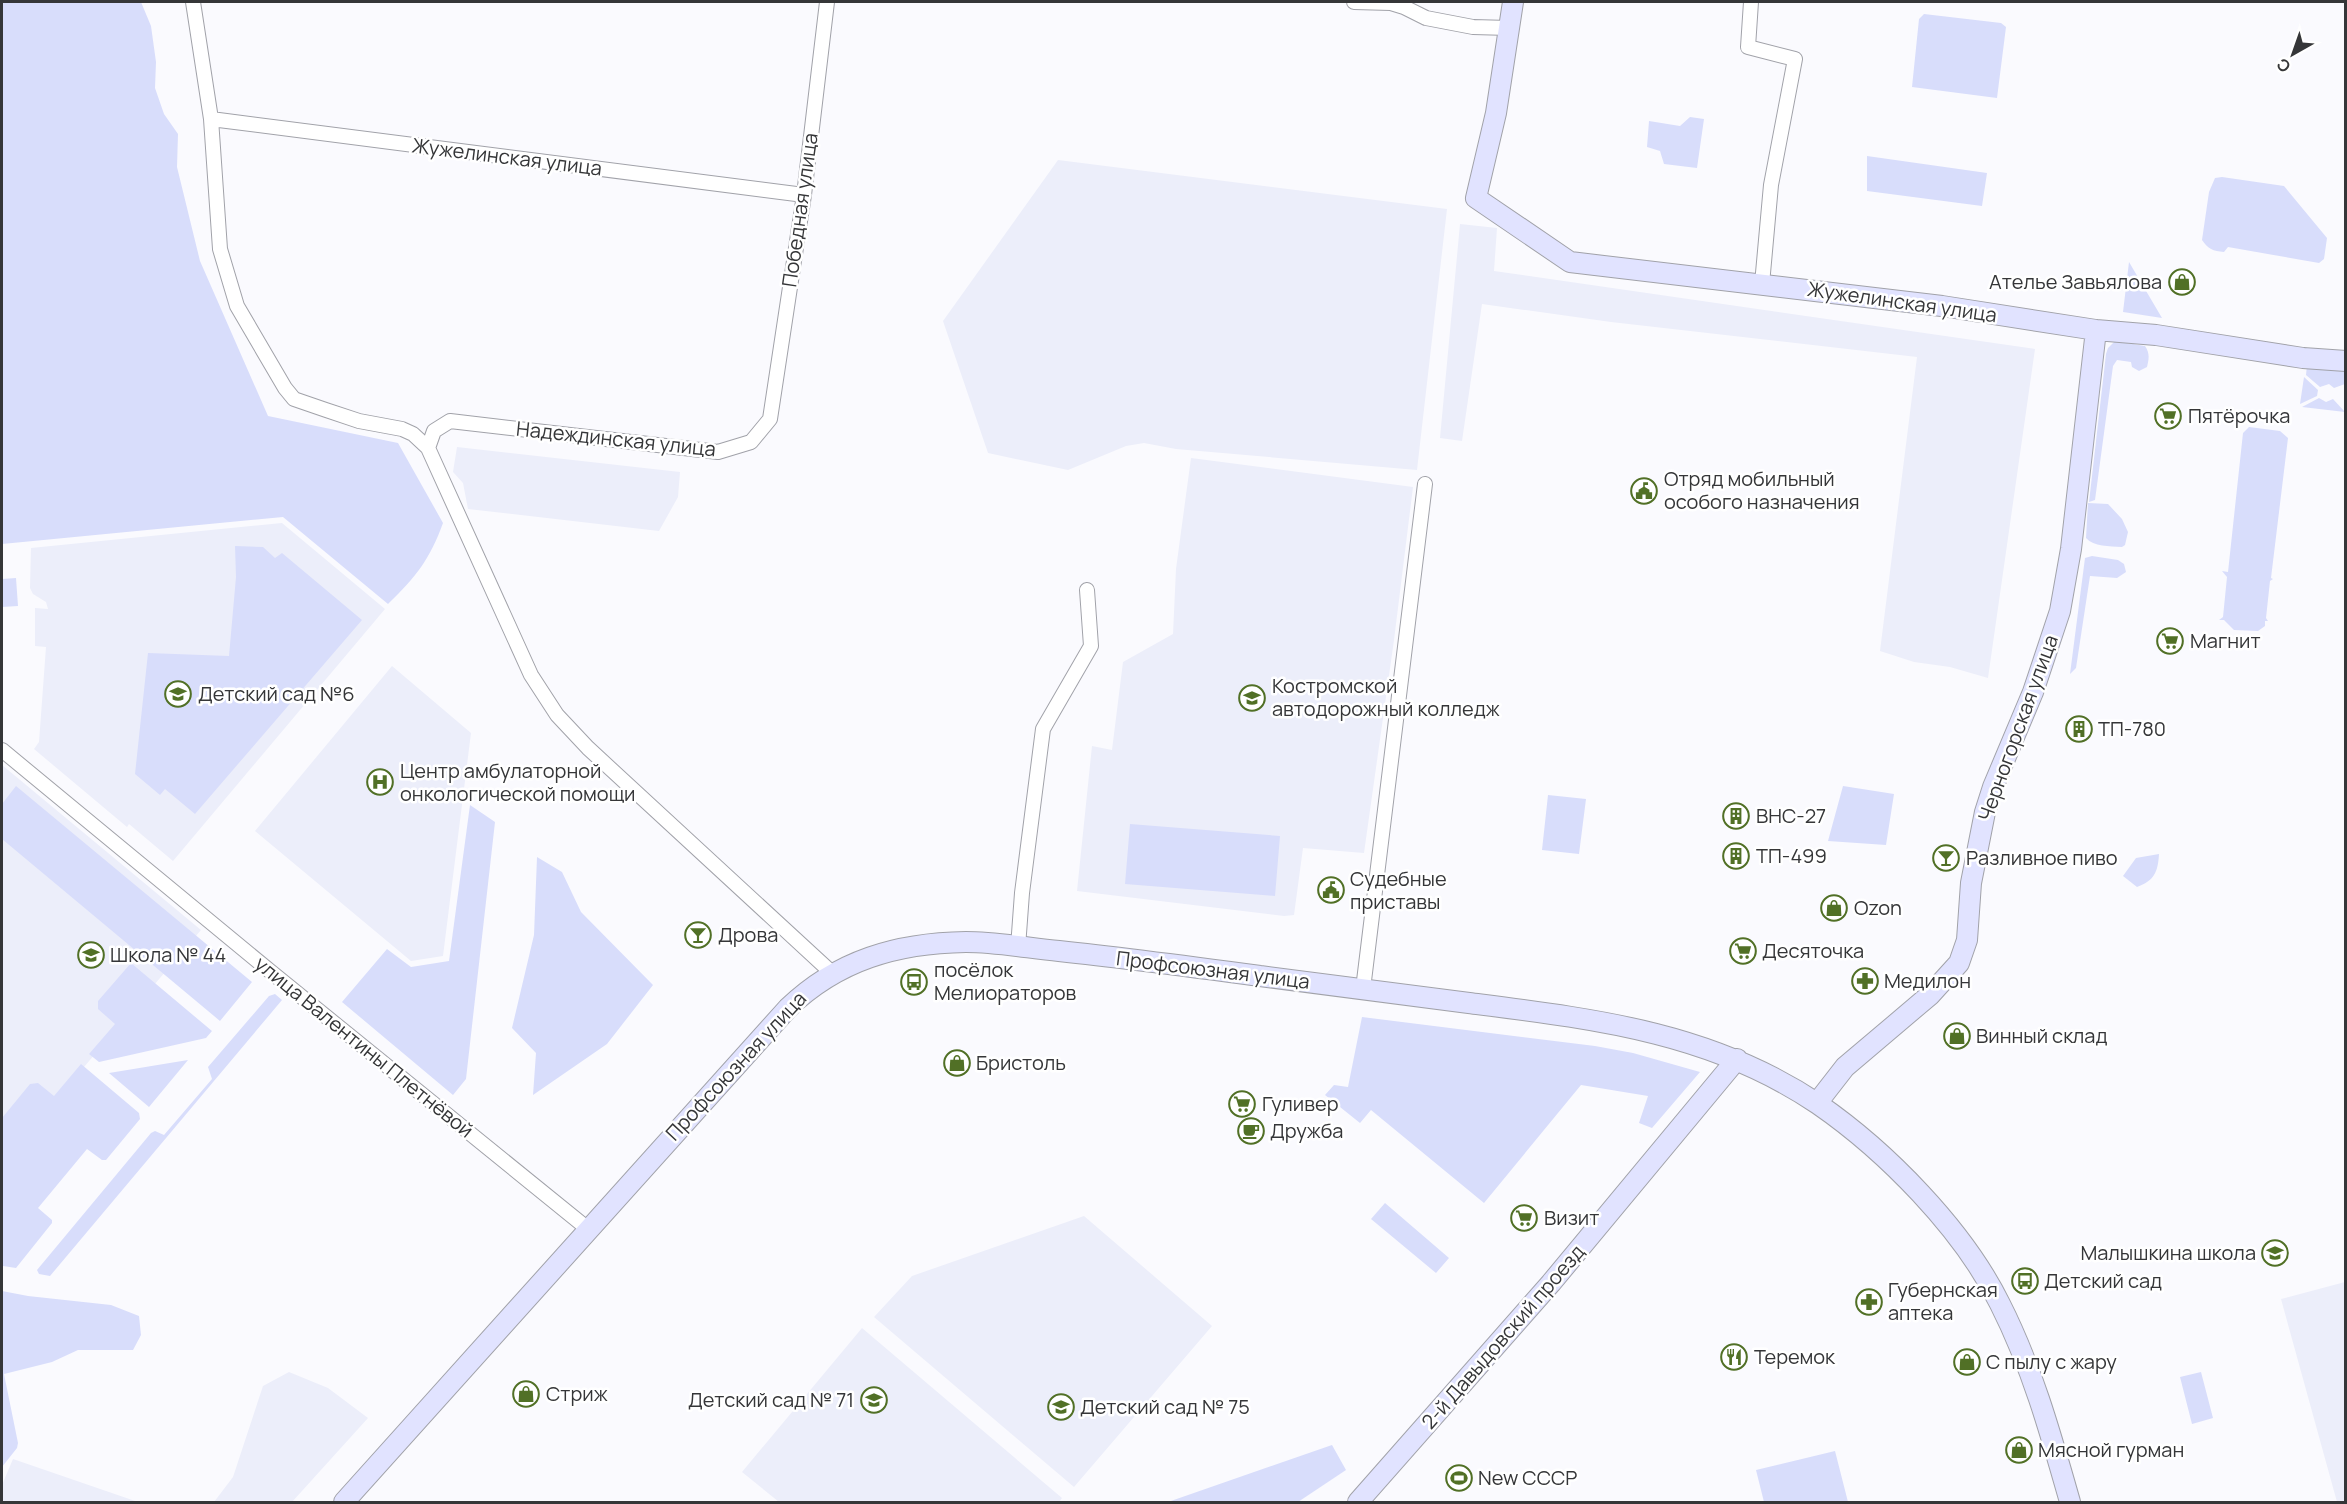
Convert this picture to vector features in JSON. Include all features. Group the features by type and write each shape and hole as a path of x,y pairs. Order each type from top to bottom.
{"street":[{"path":"193,2 211,119 220,249 237,306 285,388 294,399 359,421 402,429 413,434 428,448 531,675 557,715 588,748 832,973"},
{"name":"Победная улица","path":"770,419 804,195 827,2"},
{"path":"1354,2 1391,3 1426,18 1473,27 1509,28 1513,2"},
{"path":"1751,2 1748,47 1795,59 1771,185 1762,284"},
{"name":"Жужелинская улица","path":"1509,28 1507,53 1496,113 1476,198 1570,262 1942,306 2096,330 2156,335 2303,358 2346,361"},
{"name":"Жужелинская улица","path":"211,119 804,195"},
{"name":"Черногорская улица","path":"1817,1103 1845,1067 1930,995 1959,963 1967,940 1971,883 1985,812 2033,692 2060,611 2071,549 2096,330"},
{"name":"Надеждинская улица","path":"428,448 434,431 450,421 718,453 751,442 770,419"},
{"path":"1363,989 1425,483"},
{"path":"1018,947 1022,893 1043,729 1091,646 1087,590"},
{"name":"улица Валентины Плетнёвой","path":"2,750 262,965 588,1229"},
{"name":"Профсоюзная улица","path":"344,1503 588,1229 788,1008 809,988 832,973 862,959 892,951 966,942 1122,958 1594,1020 1663,1034 1737,1059 1817,1103 1839,1119 1900,1172 1936,1211 1968,1253 1998,1300 2020,1348 2051,1430 2070,1503"},
{"name":"2-й Давыдовский проезд","path":"1358,1503 1551,1283 1737,1059"}],"shaded area":[{"path":"2,2 141,2 151,26 156,62 155,88 164,114 178,134 177,167 200,261 268,416 398,443 443,523 421,567 388,604 283,517 2,544"},
{"path":"1924,14 2001,23 2006,27 1997,98 1912,87 1919,19"},
{"path":"1690,117 1704,119 1697,168 1664,164 1660,151 1647,147 1649,121 1680,126"},
{"path":"1867,156 1987,173 1982,206 1867,191"},
{"path":"1058,160 1447,209 1417,470 1176,449 1144,443 1126,446 1068,470 988,453 943,321"},
{"path":"2215,178 2284,186 2327,238 2324,259 2319,263 2228,247 2224,252 2209,247 2202,240 2209,192"},
{"path":"1460,224 1497,228 1494,271 2035,349 1988,678 1950,667 1914,662 1880,651 1917,357 1611,322 1482,304 1462,441 1440,438"},
{"path":"2129,262 2162,318 2123,312"},
{"path":"2115,341 2145,346 2148,361 2147,367 2139,371 2132,367 2131,362 2117,360 2113,366 2095,500 2089,502 2106,354"},
{"path":"2307,365 2345,368 2345,384 2334,388 2329,384 2320,387 2306,375"},
{"path":"2304,377 2318,390 2317,396 2300,404"},
{"path":"2319,398 2326,402 2333,399 2345,412 2302,407"},
{"path":"2249,427 2280,431 2288,438 2271,578 2273,579 2270,581 2266,618 2268,621 2265,621 2265,626 2258,631 2234,630 2224,620 2219,620 2223,617 2227,577 2222,571 2228,572 2243,433"},
{"path":"457,447 680,472 678,497 659,531 468,509 463,483 453,472"},
{"name":"Костромской автодорожный колледж","path":"1191,458 1413,487 1364,853 1303,848 1294,915 1284,916 1077,891 1092,746 1112,750 1123,662 1173,634 1176,569"},
{"path":"2088,503 2108,504 2122,519 2128,532 2125,545 2122,547 2102,546 2086,538"},
{"name":"Детский сад №6","path":"282,523 385,609 173,861 129,824 127,827 34,749 39,742 46,647 35,646 35,608 48,609 46,602 33,594 30,588 31,548"},
{"path":"235,546 263,547 275,558 282,553 362,620 195,814 165,789 160,795 135,774 148,653 229,656 236,577"},
{"path":"2092,556 2118,560 2124,564 2126,572 2117,578 2090,576 2076,668 2070,674 2085,558"},
{"path":"16,578 18,606 2,607 2,579"},
{"name":"Центр амбулаторной онкологической помощи","path":"392,666 471,733 443,956 411,961 255,831"},
{"name":"Школа № 44","path":"2,765 201,930 2,1163"},
{"path":"16,786 252,982 220,1021 2,839 2,804"},
{"path":"1843,786 1894,794 1886,845 1828,841"},
{"path":"1548,795 1586,799 1579,854 1542,850"},
{"path":"470,805 495,822 466,1079 453,1095 342,1002 387,949 411,967 449,961"},
{"path":"1130,824 1280,836 1275,896 1125,884"},
{"path":"2159,854 2156,871 2147,882 2137,887 2123,876 2136,858"},
{"path":"537,857 562,872 581,912 653,985 607,1044 533,1095 536,1053 512,1028 534,935"},
{"path":"131,963 212,1031 206,1038 99,1062 89,1054 115,1024 98,1009 98,1001"},
{"path":"275,994 282,1000 50,1276 39,1274 37,1270 151,1133 155,1131 164,1135 212,1079 208,1067 269,996"},
{"path":"1362,1017 1595,1046 1633,1053 1700,1072 1652,1128 1639,1123 1648,1096 1581,1085 1484,1203 1371,1110 1360,1123 1325,1095 1334,1085 1348,1087"},
{"path":"188,1060 149,1107 109,1073"},
{"path":"81,1064 139,1113 140,1119 106,1160 102,1160 87,1149 38,1208 52,1220 52,1223 16,1268 3,1266 2,1118 30,1084 38,1083 54,1096"},
{"path":"1385,1203 1449,1258 1436,1273 1371,1219"},
{"name":"Детский сад № 75","path":"1084,1216 1212,1326 1074,1487 874,1317 912,1276"},
{"path":"2345,1282 2346,1502 2337,1502 2281,1299"},
{"path":"2,1291 111,1305 139,1316 141,1335 133,1350 78,1350 52,1362 4,1374 18,1443 17,1448 2,1467"},
{"name":"Детский сад № 71","path":"862,1328 1062,1498 1059,1502 779,1502 742,1472"},
{"path":"289,1372 328,1388 368,1418 292,1502 214,1502 233,1477 263,1386"},
{"path":"2201,1372 2213,1418 2192,1424 2180,1377"},
{"path":"1332,1445 1346,1470 1298,1502 1168,1502"},
{"path":"1835,1451 1848,1502 1764,1502 1756,1470"},
{"path":"13,1459 138,1502 2,1502 2,1485"}],"place":[{"name":"Ателье Завьялова","path":"2182,282"},
{"name":"Пятёрочка","path":"2168,416"},
{"name":"Отряд мобильный особого назначения","path":"1644,491"},
{"name":"Магнит","path":"2170,641"},
{"name":"Детский сад №6","path":"178,694"},
{"name":"Костромской автодорожный колледж","path":"1252,698"},
{"name":"ТП-780","path":"2079,729"},
{"name":"Центр амбулаторной онкологической помощи","path":"380,782"},
{"name":"ВНС-27","path":"1736,816"},
{"name":"ТП-499","path":"1736,856"},
{"name":"Разливное пиво","path":"1946,858"},
{"name":"Судебные приставы","path":"1331,890"},
{"name":"Ozon","path":"1834,908"},
{"name":"Дрова","path":"698,935"},
{"name":"Десяточка","path":"1743,951"},
{"name":"Школа № 44","path":"91,955"},
{"name":"Медилон","path":"1865,981"},
{"name":"посёлок Мелиораторов","path":"914,982"},
{"name":"Винный склад","path":"1957,1036"},
{"name":"Бристоль","path":"957,1063"},
{"name":"Гуливер","path":"1242,1104"},
{"name":"Дружба","path":"1251,1131"},
{"name":"Визит","path":"1524,1218"},
{"name":"Малышкина школа","path":"2275,1253"},
{"name":"Детский сад","path":"2025,1281"},
{"name":"Губернская аптека","path":"1869,1302"},
{"name":"Теремок","path":"1734,1357"},
{"name":"С пылу с жару","path":"1967,1362"},
{"name":"Стриж","path":"526,1394"},
{"name":"Детский сад № 71","path":"874,1400"},
{"name":"Детский сад № 75","path":"1061,1407"},
{"name":"Мясной гурман","path":"2019,1450"},
{"name":"New СССР","path":"1459,1478"}]}
